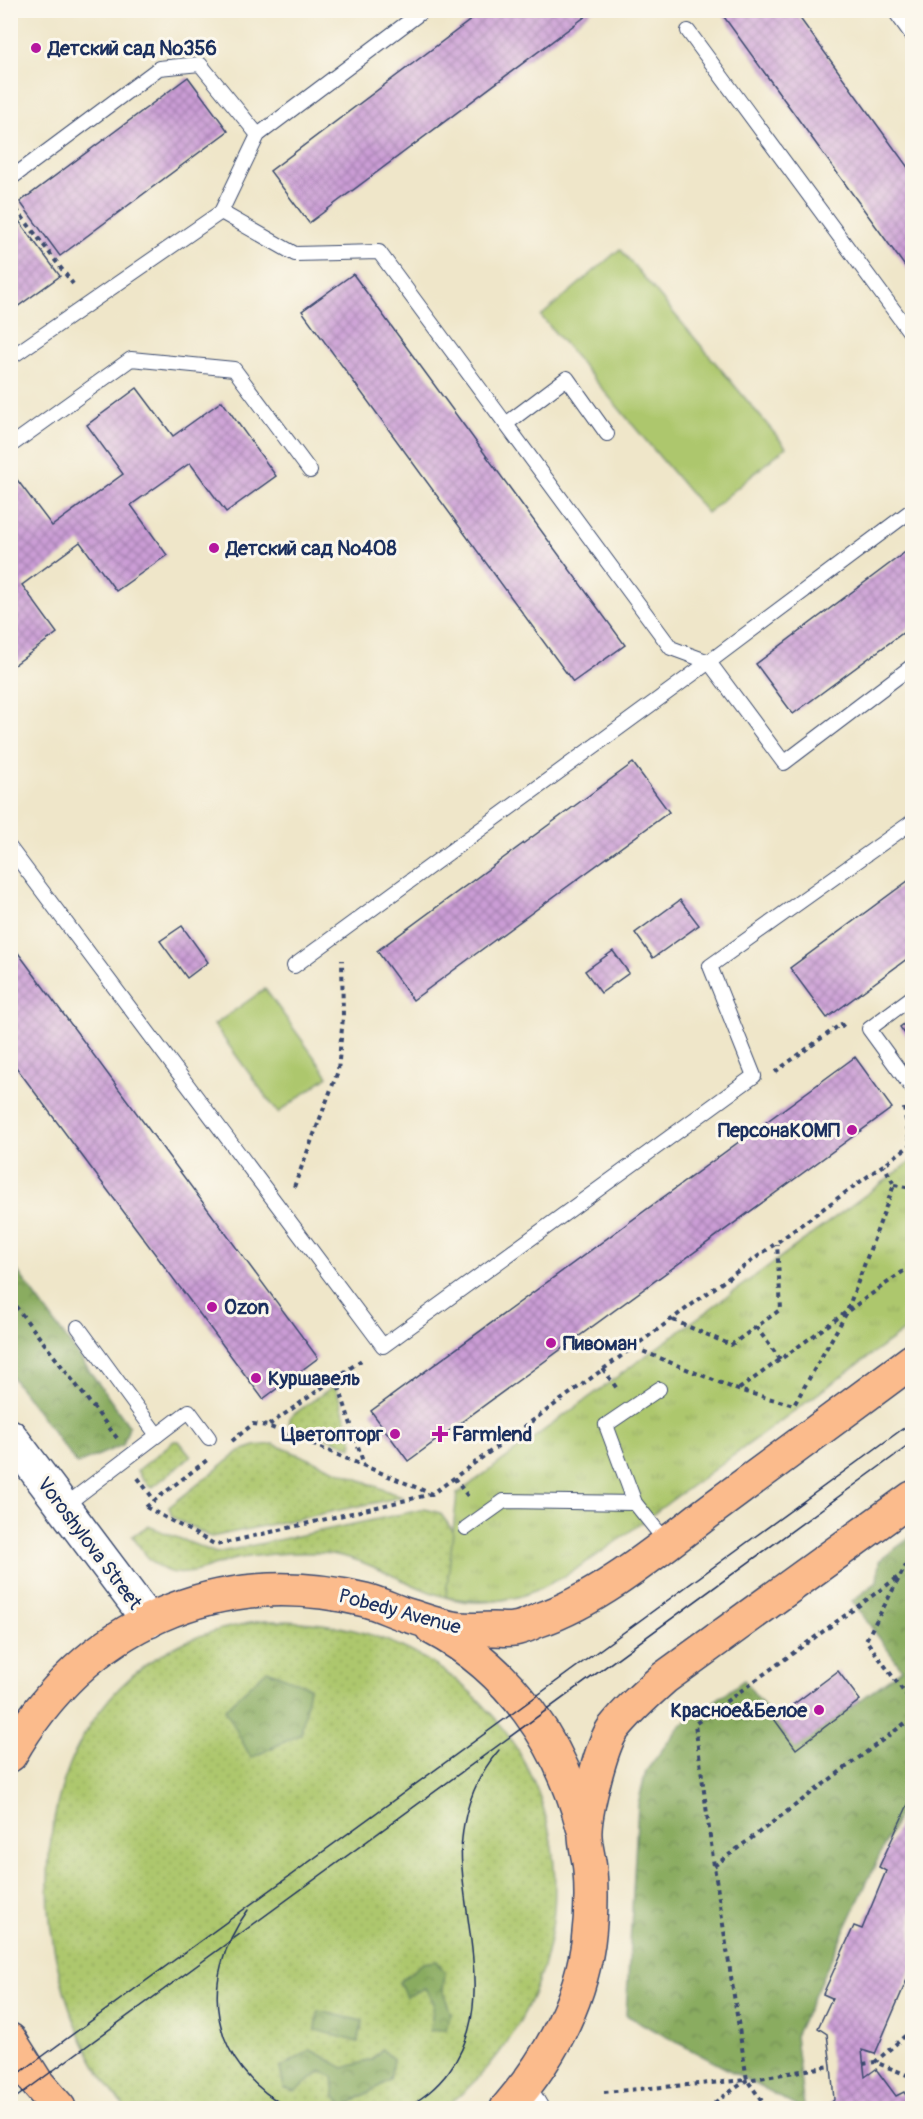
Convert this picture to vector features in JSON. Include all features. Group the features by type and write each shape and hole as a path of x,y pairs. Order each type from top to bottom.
{"main road":[{"name":"Pobedy Avenue","path":"10,1755 26,1729 69,1676 94,1654 120,1636 149,1621 201,1601 234,1593 279,1589 324,1592 368,1601 410,1617 460,1629 514,1629 556,1615 590,1597 667,1543 912,1362"},
{"path":"584,1831 596,1774 611,1732 635,1703 664,1678 912,1498"},
{"path":"410,1617 445,1634 476,1657 525,1704 556,1752 577,1804 584,1831 590,1869 591,1907 581,1973 566,2018 549,2052 535,2096 507,2109"},
{"path":"10,2040 37,2083 59,2109"}],"street":[{"name":"Voroshylova Street","path":"10,1436 149,1621"}],"lane":[{"path":"10,358 221,212 258,135 424,10"},
{"path":"894,10 912,35"},
{"path":"688,31 912,335"},
{"path":"10,179 159,68 200,64 258,135"},
{"path":"221,212 295,254 379,252 671,648 709,662 784,763 912,666"},
{"path":"10,446 131,358 234,369 310,471"},
{"path":"506,424 567,378 607,434"},
{"path":"294,966 912,510"},
{"path":"10,848 383,1346 754,1076 710,966 912,822"},
{"path":"912,997 869,1029 912,1088"},
{"path":"78,1327 157,1435"},
{"path":"659,1389 606,1425 635,1503 667,1543"},
{"path":"63,1507 189,1411 209,1438"},
{"path":"466,1528 504,1501 635,1503"}],"path":[{"path":"10,201 88,304"},
{"path":"284,1213 338,1071 343,1017 341,930"},
{"path":"209,1459 146,1507 216,1545 432,1494 912,1144"},
{"path":"635,1347 738,1390 794,1405 846,1314 894,1185 884,1165"},
{"path":"894,1185 912,1188"},
{"path":"672,1319 730,1345 756,1327 781,1309 777,1244"},
{"path":"738,1390 912,1265"},
{"path":"10,1299 123,1445 124,1459 155,1501"},
{"path":"756,1327 780,1359"},
{"path":"336,1378 364,1466"},
{"path":"226,1445 253,1424 268,1426 432,1494"},
{"path":"911,1556 866,1640 912,1703"},
{"path":"767,2109 747,2080 694,1724 901,1575"},
{"path":"714,1866 912,1718"},
{"path":"863,2064 875,2062 912,2030"},
{"path":"875,2062 912,2077"},
{"path":"604,2092 747,2080 831,2066"},
{"path":"707,2109 747,2080"}],"green space":[{"path":"620,249 786,447 707,513 541,316"},
{"path":"265,989 328,1076 278,1113 214,1025"},
{"path":"912,1161 912,1325 583,1565 545,1586 517,1597 497,1601 477,1601 446,1597 457,1494"},
{"path":"11,1262 129,1426 123,1445 77,1464 11,1376"},
{"path":"335,1385 353,1443 352,1447 289,1423 290,1417"},
{"path":"174,1441 179,1441 191,1456 153,1487 148,1485 137,1471"},
{"path":"273,1444 402,1497 211,1537 172,1517 169,1507 240,1451"},
{"path":"425,1509 440,1513 471,1555 578,1566 528,1593 502,1600 473,1602 433,1593 358,1561 338,1555 318,1553 256,1556 228,1561 195,1572 170,1572 153,1562 132,1536 148,1526 216,1553"},
{"path":"912,1536 912,1786 795,2036 804,2108 800,2108 626,2015 638,1804 646,1771 680,1726 744,1680 796,1748 902,1669 852,1601 877,1582 879,1561"},
{"path":"264,1621 313,1623 345,1628 377,1637 393,1643 458,1682 506,1733 538,1794 554,1860 552,1928 533,1994 497,2056 444,2108 125,2108 85,2045 59,1972 48,1894 54,1818 78,1747 120,1688 181,1644"},
{"path":"267,1670 309,1687 301,1734 251,1758 225,1709"},
{"path":"437,1961 445,1973 443,1991 451,2014 446,2029 430,2031 434,2003 425,1988 406,1997 399,1982 423,1963"},
{"path":"318,2011 363,2021 358,2042 316,2030"},
{"path":"382,2049 393,2059 390,2080 345,2106 335,2097 333,2076 321,2072 295,2091 284,2088 280,2068 311,2050 344,2068 371,2060"}],"building":[{"path":"484,10 594,10 309,223 270,171"},
{"path":"719,10 794,10 912,173 912,276"},
{"path":"188,77 228,131 60,256 20,202"},
{"path":"19,221 60,276 10,312 10,228"},
{"path":"353,274 625,645 573,682 302,311"},
{"path":"137,388 173,436 222,401 276,476 226,512 190,463 131,505 167,555 116,591 80,542 22,585 57,633 10,668 10,480 15,477 52,526 123,474 87,425"},
{"path":"912,547 912,626 793,714 756,664"},
{"path":"633,763 669,812 413,1000 377,951"},
{"path":"912,878 912,955 827,1018 790,968"},
{"path":"680,900 699,925 653,958 635,933"},
{"path":"182,926 208,962 187,978 160,941"},
{"path":"10,942 318,1358 263,1399 10,1059"},
{"path":"613,951 629,973 601,993 585,971"},
{"path":"912,1018 912,1044 900,1027"},
{"path":"855,1057 892,1108 408,1461 371,1411"},
{"path":"838,1671 860,1700 796,1749 774,1719"},
{"path":"912,1796 912,1968 875,2054 862,2050 865,2077 876,2069 896,2096 904,2092 912,2108 828,2108 827,2106 834,2100 827,2034 818,2028 832,1998 823,1994 854,1926 862,1929 886,1871 879,1867"}],"tram line":[{"path":"10,2080 912,1422"},
{"path":"10,2102 912,1443"},
{"path":"403,2108 423,2097 445,2077 461,2050 469,2028 474,1982 462,1869 462,1838 469,1802 485,1769 499,1750"},
{"path":"248,1910 232,1937 221,1965 217,1993 219,2020 228,2045 242,2069 262,2090 289,2108"}],"place":[{"name":"Детский сад №356","path":"36,48"},
{"name":"Детский сад №408","path":"214,548"},
{"name":"ПерсонаКОМП","path":"852,1130"},
{"name":"Ozon","path":"212,1307"},
{"name":"Пивоман","path":"551,1343"},
{"name":"Куршавель","path":"256,1378"},
{"name":"Цветопторг","path":"395,1434"},
{"name":"Farmlend","path":"440,1434"},
{"name":"Красное&Белое","path":"819,1710"}]}
